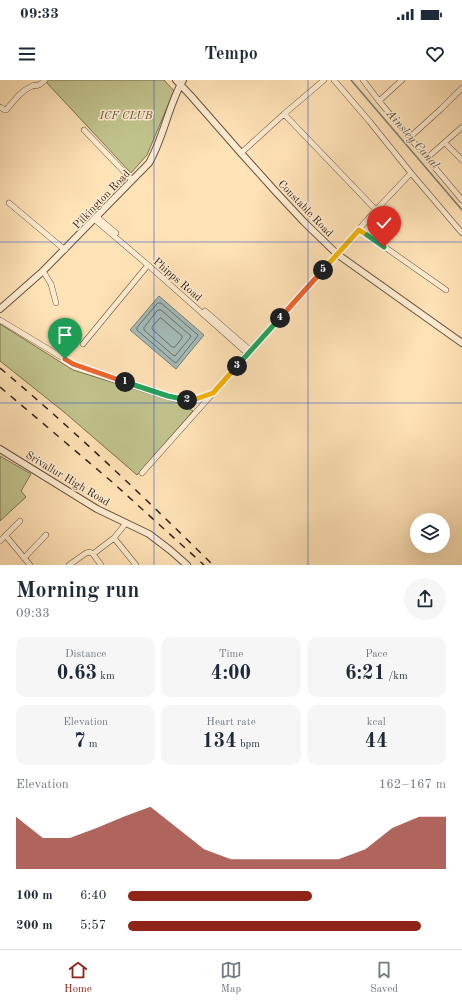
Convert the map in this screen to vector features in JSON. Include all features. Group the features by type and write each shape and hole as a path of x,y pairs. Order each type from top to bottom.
{"street":[{"path":"30,80 34,85"},
{"path":"0,106 6,110 24,90 34,85 39,85 45,80"},
{"path":"241,153 324,80"},
{"path":"334,80 462,233"},
{"path":"364,80 409,138 462,200"},
{"path":"379,100 402,80"},
{"name":"Pilkington Road","path":"0,308 65,250 150,163 156,152 180,82"},
{"name":"Constable Road","path":"180,82 241,153 304,222 337,254 462,343"},
{"path":"409,138 462,88"},
{"path":"176,94 192,96"},
{"path":"284,114 376,210"},
{"path":"427,158 462,127"},
{"path":"84,130 132,180"},
{"path":"445,143 462,160"},
{"path":"142,474 376,210 411,173"},
{"path":"9,203 65,250"},
{"name":"Phipps Road","path":"96,218 148,265 250,352"},
{"name":"Phipps Road","path":"96,218 250,352"},
{"path":"359,230 446,290"},
{"path":"83,344 148,265"},
{"path":"43,271 52,284 56,303"},
{"path":"0,320 73,364 97,373 168,396 190,401 213,393"},
{"name":"Srivallur High Road","path":"0,448 97,509 149,534 187,565"},
{"path":"0,541 20,522"},
{"path":"93,554 114,538 126,523"},
{"path":"24,558 46,535"},
{"path":"6,536 30,565"},
{"path":"114,538 136,565"},
{"path":"69,565 86,553 90,552 101,565"}],"green space":[{"name":"ICF CLUB","path":"48,80 164,80 174,91 147,155 131,173 46,82"},
{"path":"0,324 73,370 182,404 193,411 137,475 64,412 0,361"},
{"path":"0,456 31,474 21,491 26,497 0,521"}],"water":[{"path":"159,296 204,335 176,369 130,330"}],"waterway":[{"name":"Ainsley Canal","path":"351,80 462,210"}],"railway":[{"path":"0,368 55,415 108,464 213,565"},
{"path":"0,387 111,481 204,565"}],"route":[{"path":"65,359 73,364 97,373 168,396 190,401 213,393 359,230 384,247"}]}
